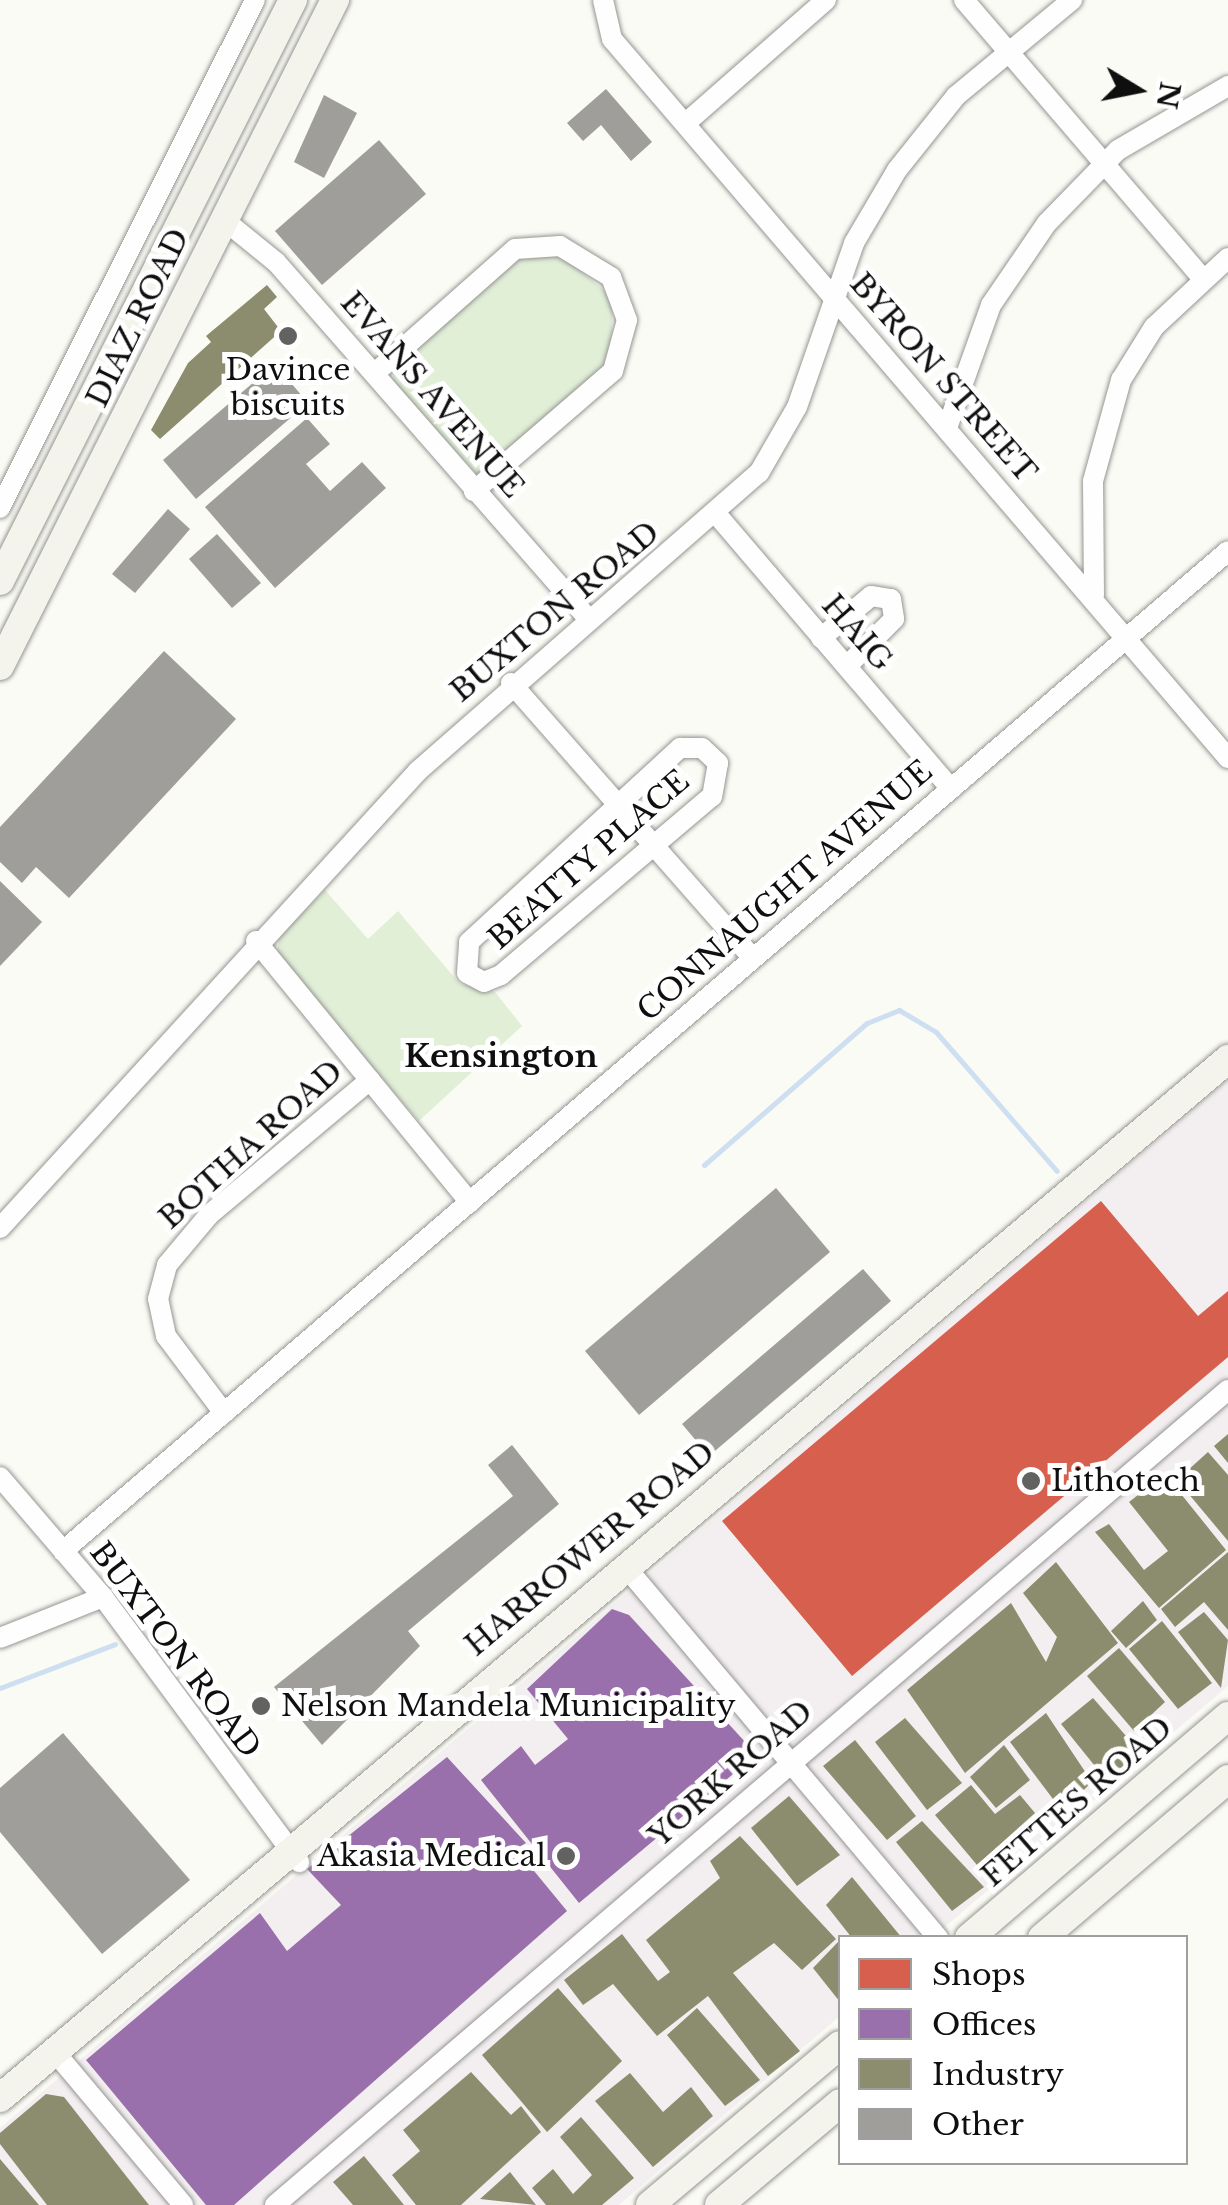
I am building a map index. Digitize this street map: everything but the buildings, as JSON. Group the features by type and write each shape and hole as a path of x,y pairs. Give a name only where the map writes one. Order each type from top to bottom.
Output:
{"main road":[{"name":"DIAZ ROAD","path":"0,581 294,0"},
{"name":"DIAZ ROAD","path":"0,666 9,629 335,0"},
{"name":"HARROWER ROAD","path":"0,2098 59,2056 1228,1059"},
{"name":"HARROWER ROAD","path":"629,1571 1228,1078"},
{"name":"FETTES ROAD","path":"972,1935 1228,1716"},
{"path":"1046,1935 1228,1779"},
{"path":"650,2205 838,2046"},
{"name":"HARROWER ROAD","path":"0,2116 59,2056"},
{"path":"719,2205 838,2105"}],"street":[{"name":"DIAZ ROAD","path":"0,508 255,0"},
{"name":"BYRON STREET","path":"603,0 612,38 687,122 831,298 1094,595 1228,758"},
{"path":"687,122 826,0"},
{"path":"964,0 1200,277"},
{"name":"BUXTON ROAD","path":"0,1228 256,941 511,683 718,516 789,422 831,298 897,170 1006,48 1072,0"},
{"path":"946,428 991,306 1047,224 1104,164 1151,126 1228,86"},
{"name":"EVANS AVENUE","path":"223,219 250,236 588,618"},
{"path":"375,373 515,250 560,246 611,277 628,320 614,371 474,491"},
{"path":"1094,595 1093,482 1110,408 1154,327 1200,277 1228,258"},
{"name":"HAIG","path":"718,516 951,789"},
{"name":"CONNAUGHT AVENUE","path":"63,1550 1228,551"},
{"path":"822,638 871,596 891,598 894,619 846,666"},
{"path":"511,683 753,958"},
{"name":"BEATTY PLACE","path":"680,748 711,754 716,790 656,844 501,975 484,982 466,973 469,942 614,799 680,748"},
{"path":"256,941 470,1202"},
{"name":"BOTHA ROAD","path":"224,1412 166,1336 158,1299 166,1265 209,1215 370,1080"},
{"name":"YORK ROAD","path":"274,2205 1228,1390"},
{"name":"BUXTON ROAD","path":"0,1477 103,1596 294,1856"},
{"path":"629,1571 935,1935"},
{"path":"0,1638 103,1596"},
{"path":"59,2056 183,2205"}],"shaded area":[{"path":"1228,1080 1228,1686 935,1935 838,1935 838,2018 619,2205 0,2205 0,2128"}],"green space":[{"path":"561,255 613,298 610,364 477,474 392,384 394,369 513,258"},
{"path":"325,890 368,939 398,911 460,984 495,992 522,1026 419,1121 277,957 279,937"}],"waterway":[{"path":"704,1165 867,1023 899,1010 936,1032 1057,1171"},
{"path":"0,1688 115,1644"}],"place":[{"name":"Davince biscuits","path":"288,336"},
{"name":"Lithotech","path":"1031,1481"},
{"name":"Nelson Mandela Municipality","path":"261,1706"},
{"name":"Akasia Medical","path":"566,1856"}],"district":[{"name":"Kensington","path":"501,1056"}]}
